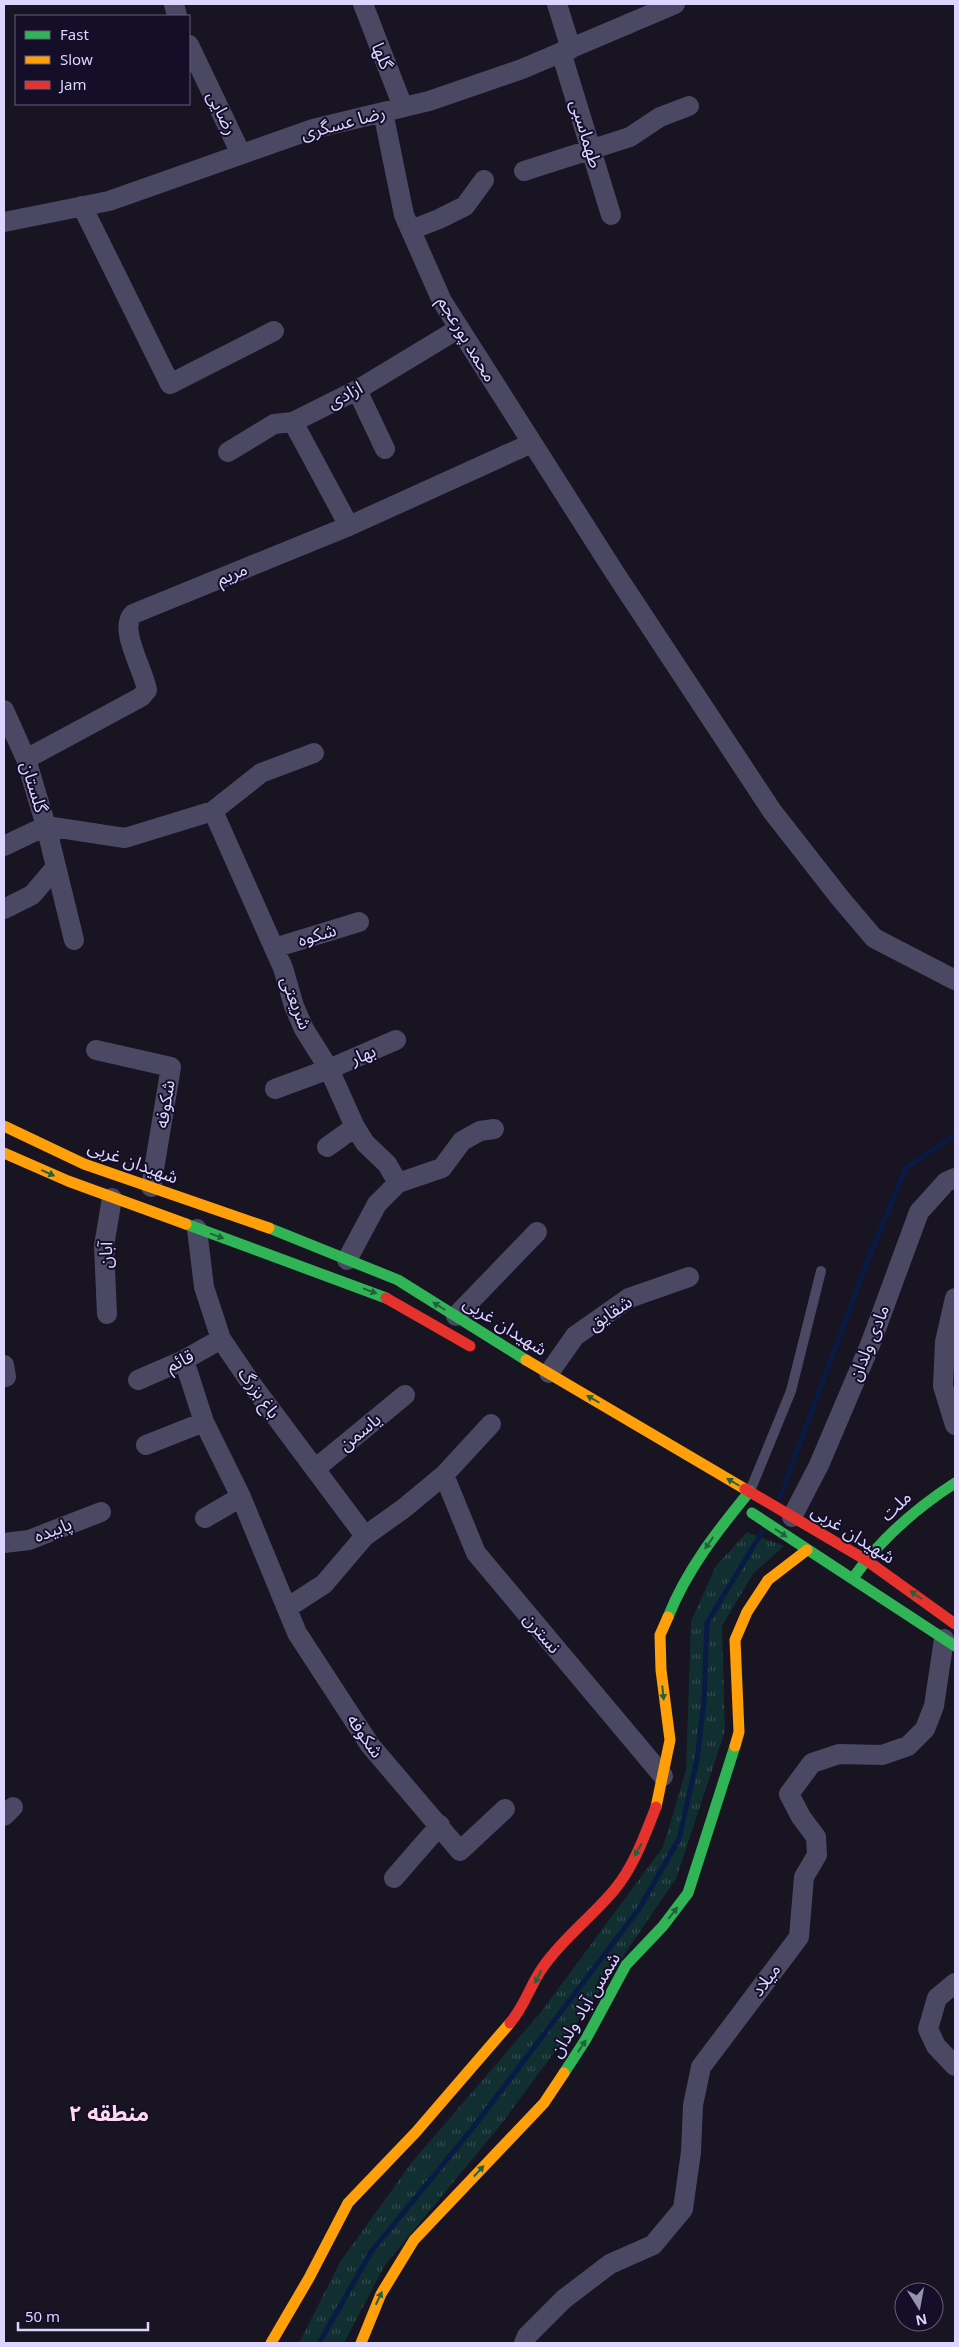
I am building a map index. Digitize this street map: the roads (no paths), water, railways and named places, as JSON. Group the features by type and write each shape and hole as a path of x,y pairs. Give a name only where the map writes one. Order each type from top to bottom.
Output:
{"main road":[{"name":"شهیدان غربی","path":"4,1126 84,1164 264,1226 398,1280 549,1373 866,1560 952,1636"},
{"name":"شهیدان غربی","path":"4,1153 112,1198 382,1296 479,1351"},
{"name":"ملت","path":"852,1579 866,1560 924,1502 955,1483"},
{"path":"271,2343 309,2278 348,2202 478,2064 523,2007 542,1968 564,1941 616,1888 643,1841 658,1801 670,1740 661,1670 660,1634 676,1596 709,1541 736,1503 750,1492"},
{"path":"736,1503 852,1579 952,1636"},
{"name":"شمس آباد ولدان","path":"361,2343 381,2294 414,2240 544,2103 586,2039 626,1965 663,1926 688,1893 739,1732 735,1640 747,1612 768,1580 807,1550"}],"street":[{"name":"گلها","path":"363,4 403,107"},
{"path":"557,4 566,51"},
{"name":"رضا عسگری","path":"4,222 109,200 313,129 403,107 522,69 566,51 630,13 675,4"},
{"name":"رضایی","path":"190,47 242,154"},
{"name":"طهماسبی","path":"566,51 591,150 611,215"},
{"path":"524,171 630,137 660,117 689,106"},
{"name":"محمد پورعجم","path":"383,112 404,215 442,301 458,330 532,442 612,570 772,811 840,898 874,938 955,980"},
{"path":"411,230 465,206 484,180"},
{"path":"82,206 170,384 274,331"},
{"name":"ازادی","path":"228,452 274,424 293,422 357,390 458,330"},
{"path":"357,390 385,449"},
{"path":"293,422 350,526"},
{"name":"مریم","path":"26,759 141,698 147,690 128,632 127,622 133,614 350,526 532,442"},
{"name":"گلستان","path":"6,721 26,759 46,826 74,940"},
{"path":"4,846 46,826 125,838 213,812 262,773 314,752"},
{"name":"شریعتی","path":"213,812 283,968 297,1014 329,1069 355,1126 365,1143 387,1164 398,1183"},
{"path":"4,909 32,895 56,867"},
{"name":"شکوه","path":"274,948 359,922"},
{"name":"بهار","path":"275,1088 329,1069 396,1040"},
{"name":"شکوفه","path":"96,1050 171,1067 151,1187"},
{"path":"327,1146 355,1126"},
{"path":"347,1260 376,1204 398,1183 442,1168 462,1142 480,1131 494,1128"},
{"name":"مادی ولدان","path":"792,1517 818,1465 870,1345 919,1212 946,1182 955,1178"},
{"name":"آبان","path":"106,1314 104,1246 112,1198"},
{"name":"باغ بزرگ","path":"197,1229 204,1287 222,1339 253,1386 365,1536"},
{"path":"456,1316 537,1232"},
{"name":"شقایق","path":"549,1373 575,1336 629,1298 690,1277"},
{"path":"955,1298 945,1342 943,1386 955,1425"},
{"name":"قائم","path":"138,1380 184,1360 222,1339"},
{"name":"شکوفه","path":"184,1360 204,1422 241,1497 297,1633 370,1745 407,1790 440,1825 460,1852 505,1809"},
{"name":"یاسمن","path":"315,1469 405,1395"},
{"path":"146,1445 204,1422"},
{"path":"287,1608 324,1584 365,1536 403,1509 444,1475 491,1424"},
{"name":"نسترن","path":"444,1475 476,1553 663,1776"},
{"path":"205,1518 241,1497"},
{"name":"پابیده","path":"4,1543 30,1540 101,1512"},
{"name":"میلاد","path":"524,2343 527,2336 564,2299 610,2264 653,2245 683,2209 691,2152 693,2105 701,2067 799,1937 804,1877 817,1855 816,1837 801,1817 789,1794 812,1762 839,1754 882,1755 908,1746 925,1728 934,1706 952,1636"},
{"path":"394,1878 440,1825"},
{"path":"955,1983 937,1998 928,2029 936,2046 955,2066"}],"lane":[{"path":"750,1492 791,1391 821,1272"}],"waterway":[{"path":"780,1497 867,1262 906,1168 955,1135"},
{"path":"319,2343 371,2252 472,2129 639,1909 679,1839 697,1760 704,1701 707,1623 762,1532"}],"district":[{"name":"منطقه ۲","path":"109,2113"}]}
